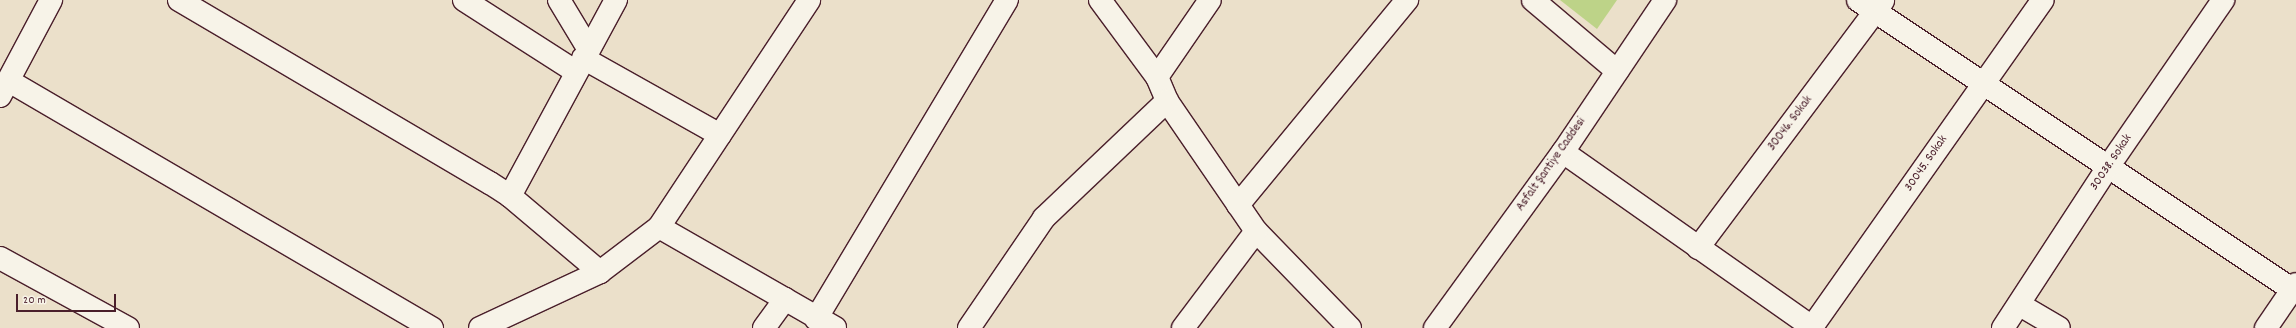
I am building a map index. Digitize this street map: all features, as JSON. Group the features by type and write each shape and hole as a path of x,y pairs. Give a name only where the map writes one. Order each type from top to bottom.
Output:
{"street":[{"path":"51,0 4,88 432,328"},
{"path":"179,0 510,196 600,272"},
{"path":"464,0 582,59 720,135"},
{"path":"559,0 582,59"},
{"path":"510,196 582,59 616,0"},
{"path":"480,328 600,272 659,227 809,0"},
{"path":"659,227 825,323 1007,0"},
{"path":"1100,0 1157,77 1167,101 1256,231 1350,328"},
{"path":"1157,77 1210,0"},
{"path":"1238,205 1407,0"},
{"path":"1532,0 1617,72"},
{"name":"Asfalt Şantiye Caddesi","path":"1435,328 1563,152 1665,0"},
{"name":"30045. Sokak","path":"1812,328 2043,0"},
{"name":"30038. Sokak","path":"2004,328 2108,167 2223,0"},
{"path":"1872,4 1984,84 2295,289 2266,328"},
{"name":"30046. Sokak","path":"1698,248 1872,4"},
{"path":"969,328 1044,218 1167,101"},
{"path":"1563,152 1812,328"},
{"path":"1183,328 1256,231"},
{"path":"0,258 128,328"},
{"path":"764,328 785,299"},
{"path":"2020,305 2059,328"}],"green space":[{"path":"1560,0 1617,0 1597,29"}]}
